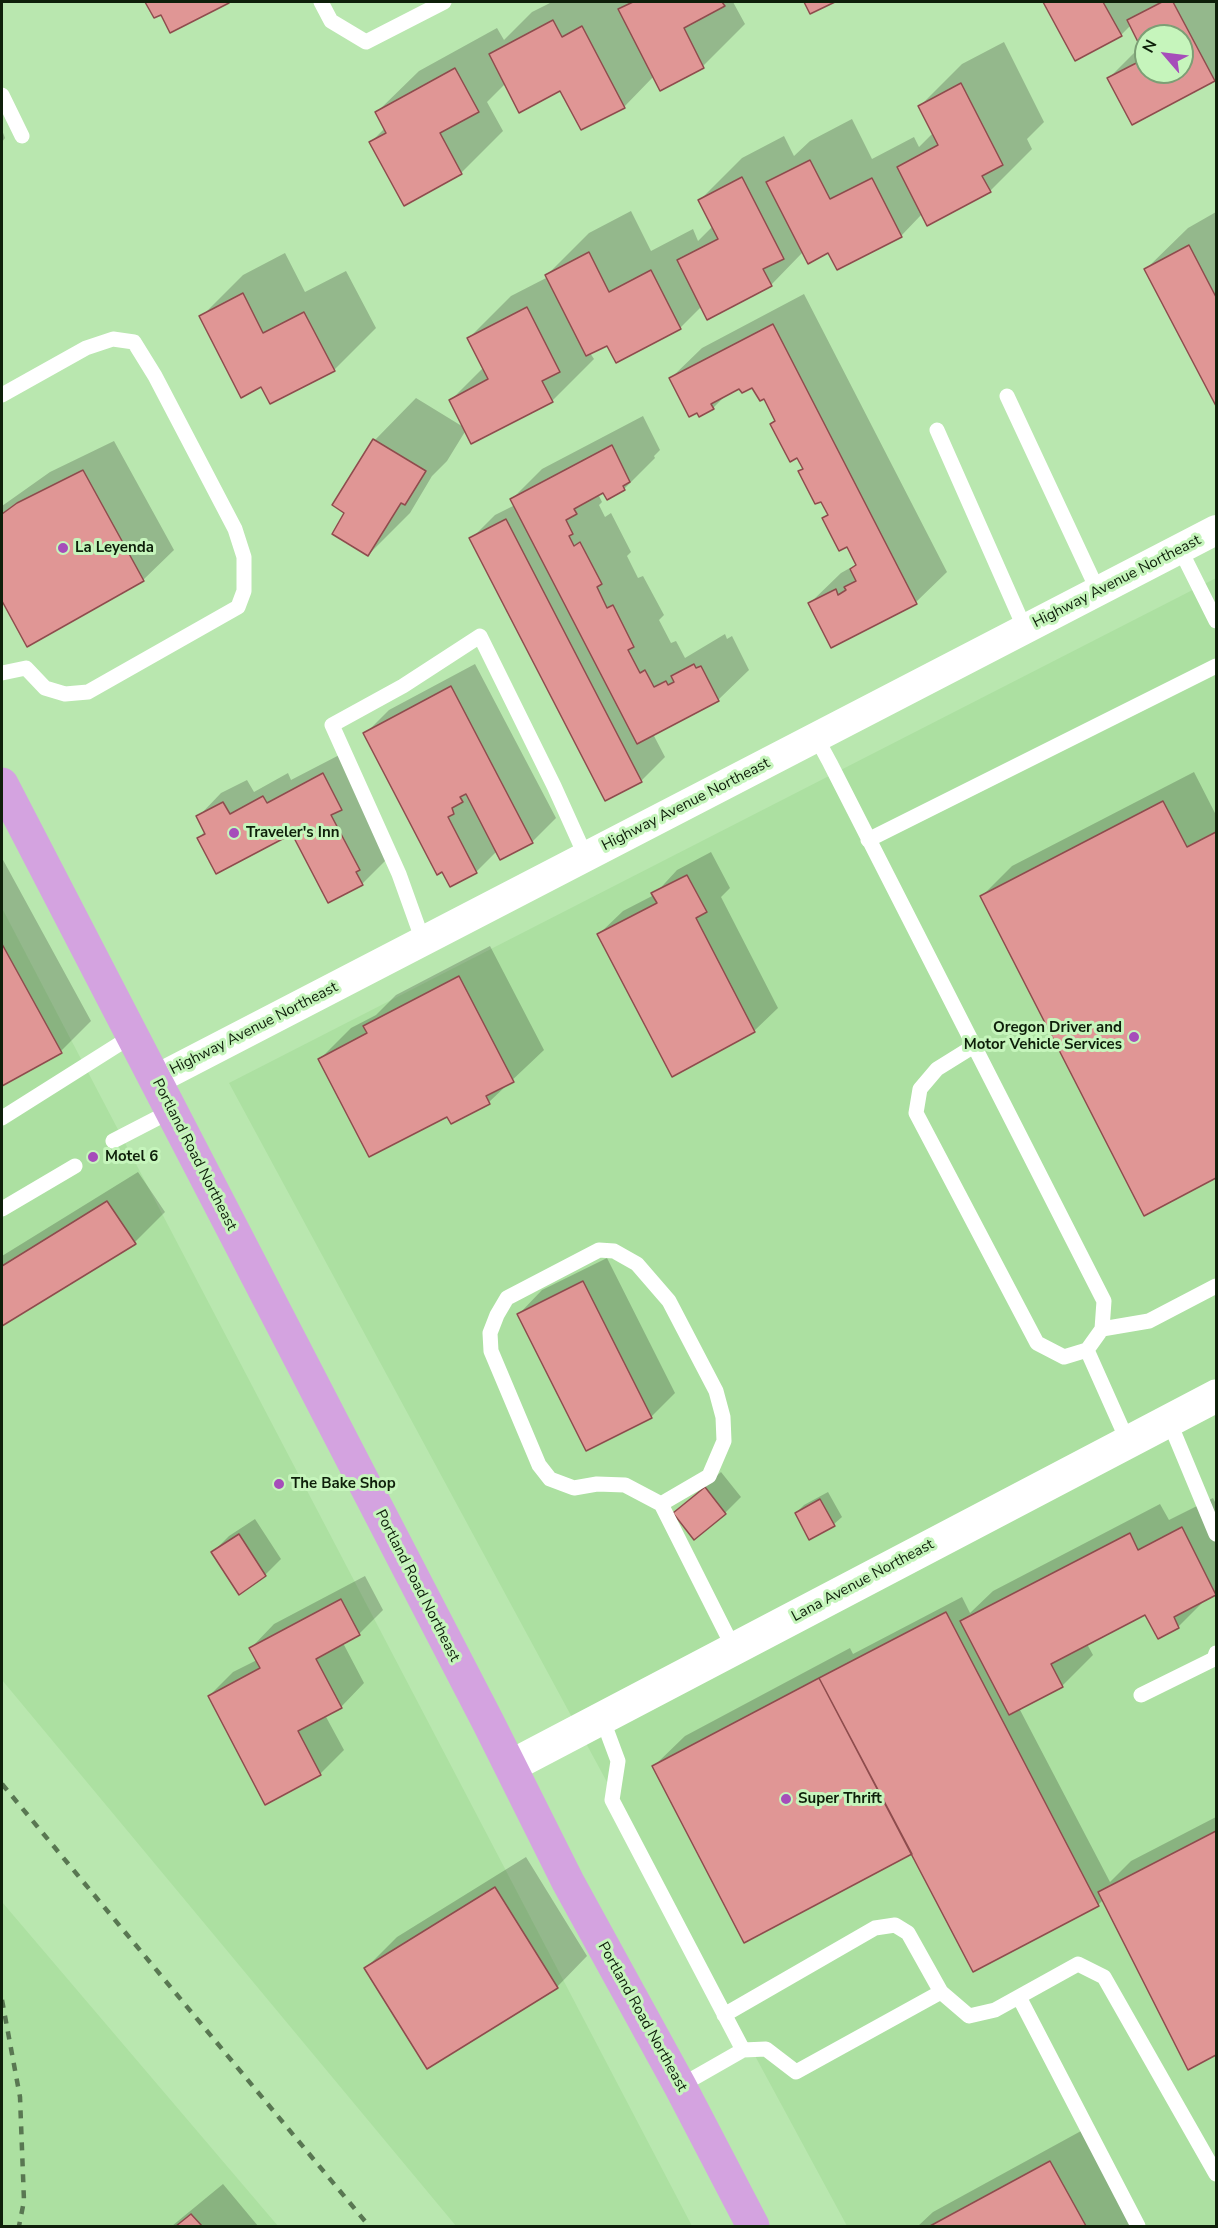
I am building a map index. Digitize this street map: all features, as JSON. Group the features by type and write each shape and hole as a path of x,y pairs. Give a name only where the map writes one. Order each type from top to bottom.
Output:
{"main road":[{"name":"Portland Road Northeast","path":"2,784 511,1766 568,1882 680,2086 753,2226"}],"street":[{"name":"Highway Avenue Northeast","path":"155,1080 1216,530"},
{"name":"Lana Avenue Northeast","path":"511,1766 1216,1396"}],"lane":[{"path":"321,2 330,21 366,42 444,2"},
{"path":"2,96 22,136"},
{"path":"2,395 86,348 113,339 135,342 156,376 235,529 244,557 244,591 238,607 88,692 65,694 45,688 26,668 2,674"},
{"path":"1007,396 1098,591"},
{"path":"937,429 1025,629"},
{"path":"1180,549 1216,621"},
{"path":"423,941 399,874 332,725 403,686 480,636 554,786 586,857"},
{"path":"868,840 1216,666"},
{"path":"816,737 868,840 974,1046 1104,1301 1102,1329 1087,1350 1064,1357 1037,1343 916,1113 920,1089 937,1069 974,1046"},
{"path":"2,1118 132,1036"},
{"path":"113,1141 171,1111"},
{"path":"2,1209 75,1166"},
{"path":"661,1504 709,1476 724,1441 723,1417 716,1390 669,1301 637,1264 614,1251 600,1250 507,1298 490,1333 491,1352 539,1466 550,1479 574,1488 597,1484 625,1485 661,1504 734,1649"},
{"path":"1102,1329 1149,1321 1216,1286"},
{"path":"1087,1350 1128,1442"},
{"path":"1169,1421 1216,1534"},
{"path":"1141,1695 1214,1659 1216,1653"},
{"path":"602,1718 618,1761 612,1800 743,2050"},
{"path":"724,2014 875,1928 895,1925 908,1933 941,1992 969,2016 994,2010 1078,1964 1104,1977 1216,2174"},
{"path":"680,2086 743,2050 766,2049 796,2072 941,1992"},
{"path":"1019,1997 1138,2226"}],"shaded area":[{"path":"1216,578 1216,2226 847,2226 229,1083"},
{"path":"2,908 692,2226 456,2226 2,1680"},
{"path":"2,1902 278,2226 2,2226"}],"building":[{"path":"145,2 229,3 170,33 161,15 154,18"},
{"path":"633,2 722,2 725,6 684,28 704,68 660,91 618,9"},
{"path":"804,2 835,2 810,14"},
{"path":"1043,2 1103,2 1122,36 1075,61"},
{"path":"1162,2 1173,2 1185,24 1134,24 1134,34 1127,20"},
{"path":"553,20 562,37 582,26 625,108 581,130 560,91 519,113 489,54"},
{"path":"1194,42 1215,81 1132,125 1107,78 1134,64 1134,84 1194,84"},
{"path":"455,68 479,112 440,133 462,174 404,206 369,142 386,133 375,112"},
{"path":"961,83 1003,165 982,176 991,192 927,226 897,167 938,145 918,106"},
{"path":"810,160 830,199 872,178 902,237 837,270 828,253 808,264 766,182"},
{"path":"742,177 784,259 763,269 772,286 707,320 677,260 718,239 698,200"},
{"path":"1189,245 1216,297 1216,406 1144,269"},
{"path":"589,252 609,292 651,270 681,329 616,363 607,346 586,356 545,275"},
{"path":"243,293 263,333 304,312 335,371 270,404 261,387 241,398 199,316"},
{"path":"527,307 560,372 542,381 553,402 471,444 449,400 488,379 467,338"},
{"path":"773,324 917,604 831,648 808,603 836,589 838,595 846,590 844,587 856,581 850,569 856,565 847,547 839,551 822,518 828,515 821,502 815,504 798,471 803,469 797,458 790,462 770,424 775,421 764,399 760,401 752,388 742,393 739,389 711,404 714,409 699,417 697,413 689,417 669,378"},
{"path":"373,439 426,471 405,505 401,503 368,556 332,534 344,513 332,505"},
{"path":"612,445 630,482 623,486 625,490 607,500 603,493 574,509 577,514 566,520 573,534 569,536 574,546 580,542 602,584 597,587 607,608 613,605 634,647 628,650 640,673 645,670 654,687 666,681 668,685 674,682 671,676 694,664 696,668 701,666 719,701 637,744 510,499"},
{"name":"La Leyenda","path":"83,470 144,581 27,647 2,601 2,514 17,503"},
{"path":"506,519 642,782 605,801 469,538"},
{"path":"451,686 533,843 500,860 466,794 460,797 463,802 452,808 454,814 448,817 477,873 450,887 442,872 437,875 363,733"},
{"path":"323,773 342,810 331,815 360,870 356,872 363,885 328,903 292,834 216,874 197,838 205,834 196,816 223,802 230,814 263,796 267,803"},
{"name":"Oregon Driver and Motor Vehicle Services","path":"1163,801 1187,847 1216,832 1216,1178 1144,1216 980,896"},
{"path":"687,875 707,912 696,918 755,1032 672,1077 597,934 657,903 651,893"},
{"path":"2,944 62,1053 2,1086"},
{"path":"459,976 514,1082 486,1096 490,1104 451,1124 447,1117 369,1157 318,1059 367,1033 363,1026"},
{"path":"107,1201 136,1244 2,1326 2,1266"},
{"path":"583,1281 652,1418 586,1451 517,1314"},
{"path":"705,1487 726,1514 694,1540 673,1513"},
{"path":"820,1499 835,1526 809,1540 795,1513"},
{"path":"1182,1527 1216,1595 1174,1617 1179,1628 1158,1639 1145,1615 1051,1664 1063,1687 1009,1715 960,1621 1130,1533 1138,1550"},
{"path":"239,1534 266,1576 239,1595 211,1552"},
{"path":"341,1599 360,1635 316,1659 342,1708 298,1731 321,1775 265,1805 208,1696 260,1668 249,1648"},
{"path":"946,1612 1099,1906 973,1972 819,1678"},
{"path":"819,1678 912,1854 744,1943 652,1766"},
{"path":"1216,1831 1216,2055 1188,2070 1098,1892"},
{"path":"495,1887 558,1988 427,2069 364,1968"},
{"path":"1050,2161 1086,2226 930,2226"},
{"path":"191,2214 202,2226 176,2226"}],"railway":[{"path":"2,1784 369,2226"},
{"path":"2,2000 20,2097 24,2201 19,2226"}],"place":[{"name":"La Leyenda","path":"63,548"},
{"name":"Traveler's Inn","path":"234,833"},
{"name":"Oregon Driver and Motor Vehicle Services","path":"1134,1037"},
{"name":"Motel 6","path":"93,1157"},
{"name":"The Bake Shop","path":"279,1484"},
{"name":"Super Thrift","path":"786,1799"}]}
